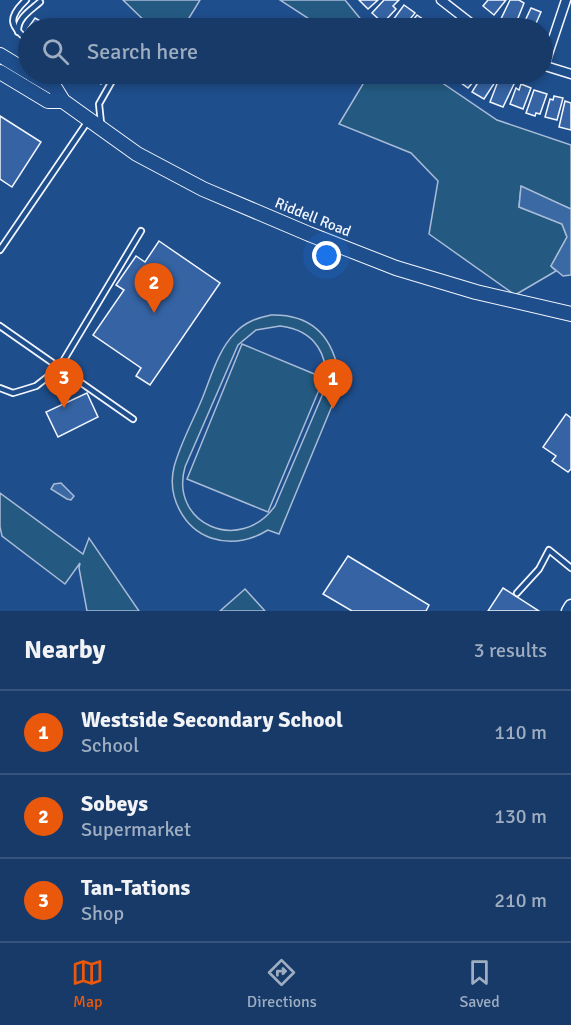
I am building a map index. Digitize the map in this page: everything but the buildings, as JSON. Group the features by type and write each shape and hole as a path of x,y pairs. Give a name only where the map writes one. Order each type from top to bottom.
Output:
{"main road":[{"name":"Riddell Road","path":"0,55 18,66"},
{"name":"Riddell Road","path":"0,72 18,83"},
{"name":"Riddell Road","path":"20,84 48,101 63,101"},
{"name":"Riddell Road","path":"48,84 55,88 63,101 137,154 203,189 396,268 518,303 571,314"}],"street":[{"path":"441,0 464,18"},
{"path":"553,37 566,0"},
{"path":"553,68 571,74"},
{"path":"568,611 571,606"}],"lane":[{"path":"18,32 13,26 13,18 16,9 26,0"},
{"path":"22,18 40,2"},
{"path":"18,24 18,32"},
{"path":"104,131 99,117 99,104 110,84"},
{"path":"0,250 2,242 88,120"},
{"path":"0,388 13,393 36,386 59,368 141,231"},
{"path":"0,326 133,419"},
{"path":"517,593 538,569 549,550 571,568"}],"shaded area":[{"path":"123,0 200,0 189,18 142,18"},
{"path":"280,0 345,0 360,18 308,18"},
{"path":"363,84 444,84 497,120 571,145 571,209 521,187 519,207 562,224 567,237 551,266 556,271 515,295 429,234 438,181 411,153 339,124"},
{"path":"521,186 571,209 571,275 563,276 551,266 567,237 562,224 519,207"},
{"path":"271,315 296,318 315,328 329,345 338,369 346,372 279,534 268,530 241,541 211,538 192,527 179,510 173,489 174,467 224,347 243,326","holes":["280,326 293,329 312,339 318,347 325,367 324,391 275,506 260,521 244,529 227,530 211,526 197,517 187,504 183,487 185,467 238,345 256,330"]},
{"path":"242,344 324,378 268,512 187,479"},
{"path":"61,483 74,496 71,500 51,489 54,484"},
{"path":"0,493 83,554 89,538 139,611 87,611 80,563 65,584 2,536"},
{"path":"245,589 265,611 220,611"}],"place":[{"name":"Sobeys","path":"154,313"},
{"name":"Tan-Tations","path":"64,408"},
{"name":"Westside Secondary School","path":"333,409"}]}
